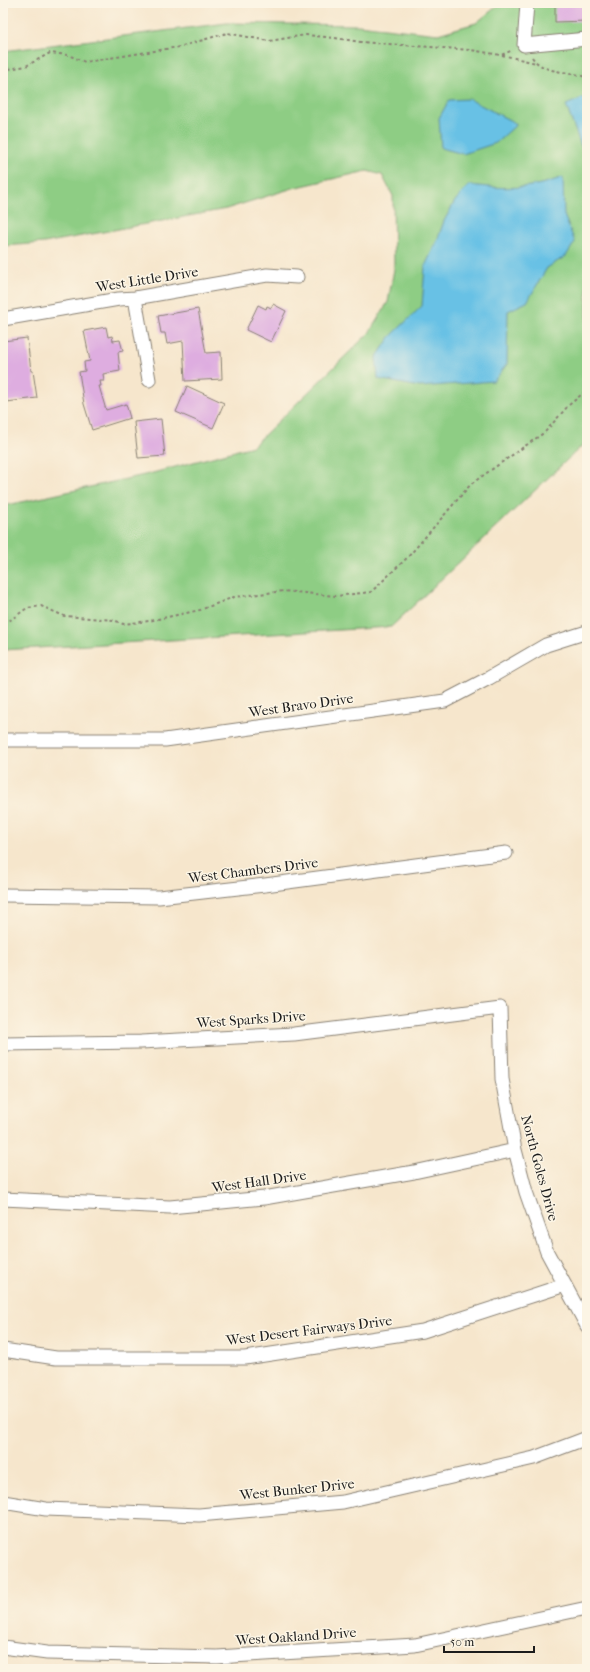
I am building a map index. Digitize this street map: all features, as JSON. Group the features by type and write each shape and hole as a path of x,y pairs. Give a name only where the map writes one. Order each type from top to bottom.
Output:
{"street":[{"path":"527,3 524,45 587,39"},
{"name":"West Little Drive","path":"3,319 267,275 297,277"},
{"path":"135,298 149,380"},
{"name":"West Bravo Drive","path":"3,740 165,740 445,701 546,645 587,632"},
{"name":"West Chambers Drive","path":"3,895 159,897 265,885 506,853"},
{"name":"West Sparks Drive","path":"3,1044 141,1042 294,1034 500,1008"},
{"name":"North Goles Drive","path":"500,1008 502,1079 515,1150 526,1192 547,1252 587,1326"},
{"name":"West Hall Drive","path":"3,1199 170,1207 248,1200 414,1172 515,1150"},
{"name":"West Desert Fairways Drive","path":"3,1350 56,1358 245,1358 423,1332 565,1285"},
{"name":"West Bunker Drive","path":"3,1502 46,1509 198,1515 343,1502 534,1458 587,1438"},
{"name":"West Oakland Drive","path":"3,1647 47,1653 217,1657 415,1645 587,1608"}],"path":[{"path":"3,67 8,69 26,66 50,53 68,56 85,62 179,47 227,33 269,41 306,35 375,44 471,50 536,63 550,70 582,75 587,78"},
{"path":"501,55 524,45 536,63"},
{"path":"3,621 9,621 27,608 41,606 64,616 114,620 123,624 149,621 200,610 234,597 284,591 336,596 372,592 408,557 471,484 545,432 569,405 587,390"}],"green space":[{"path":"501,3 587,3 587,441 391,627 3,650 3,506 149,474 253,446 369,333 388,302 394,269 393,196 382,175 367,171 293,188 226,209 44,243 3,246 3,51 227,23 358,25 438,34 476,23"}],"water":[{"path":"587,96 587,148 581,146 566,105"},
{"path":"469,99 517,124 496,143 463,154 441,148 439,118 449,100"},
{"path":"563,177 564,215 575,242 566,256 547,268 527,302 508,311 507,364 494,381 420,387 378,379 376,358 390,337 422,306 425,266 437,241 444,221 455,201 469,185 505,188 517,187 539,184"}],"building":[{"path":"555,3 587,3 587,21 555,22"},
{"path":"273,304 286,311 271,342 246,330 258,305 266,309 267,306 271,308"},
{"path":"198,309 206,353 221,352 222,379 185,381 183,341 167,344 165,333 161,333 158,316"},
{"path":"106,327 108,337 112,336 113,341 120,340 123,351 118,352 120,371 103,374 104,381 100,381 101,386 99,386 106,410 126,404 130,418 92,430 84,404 79,372 85,371 84,362 90,361 84,331"},
{"path":"27,338 31,371 33,371 37,398 7,402 6,396 4,396 3,386 3,341"},
{"path":"187,386 224,403 213,428 176,412"},
{"path":"161,419 165,456 138,458 134,422"}]}
